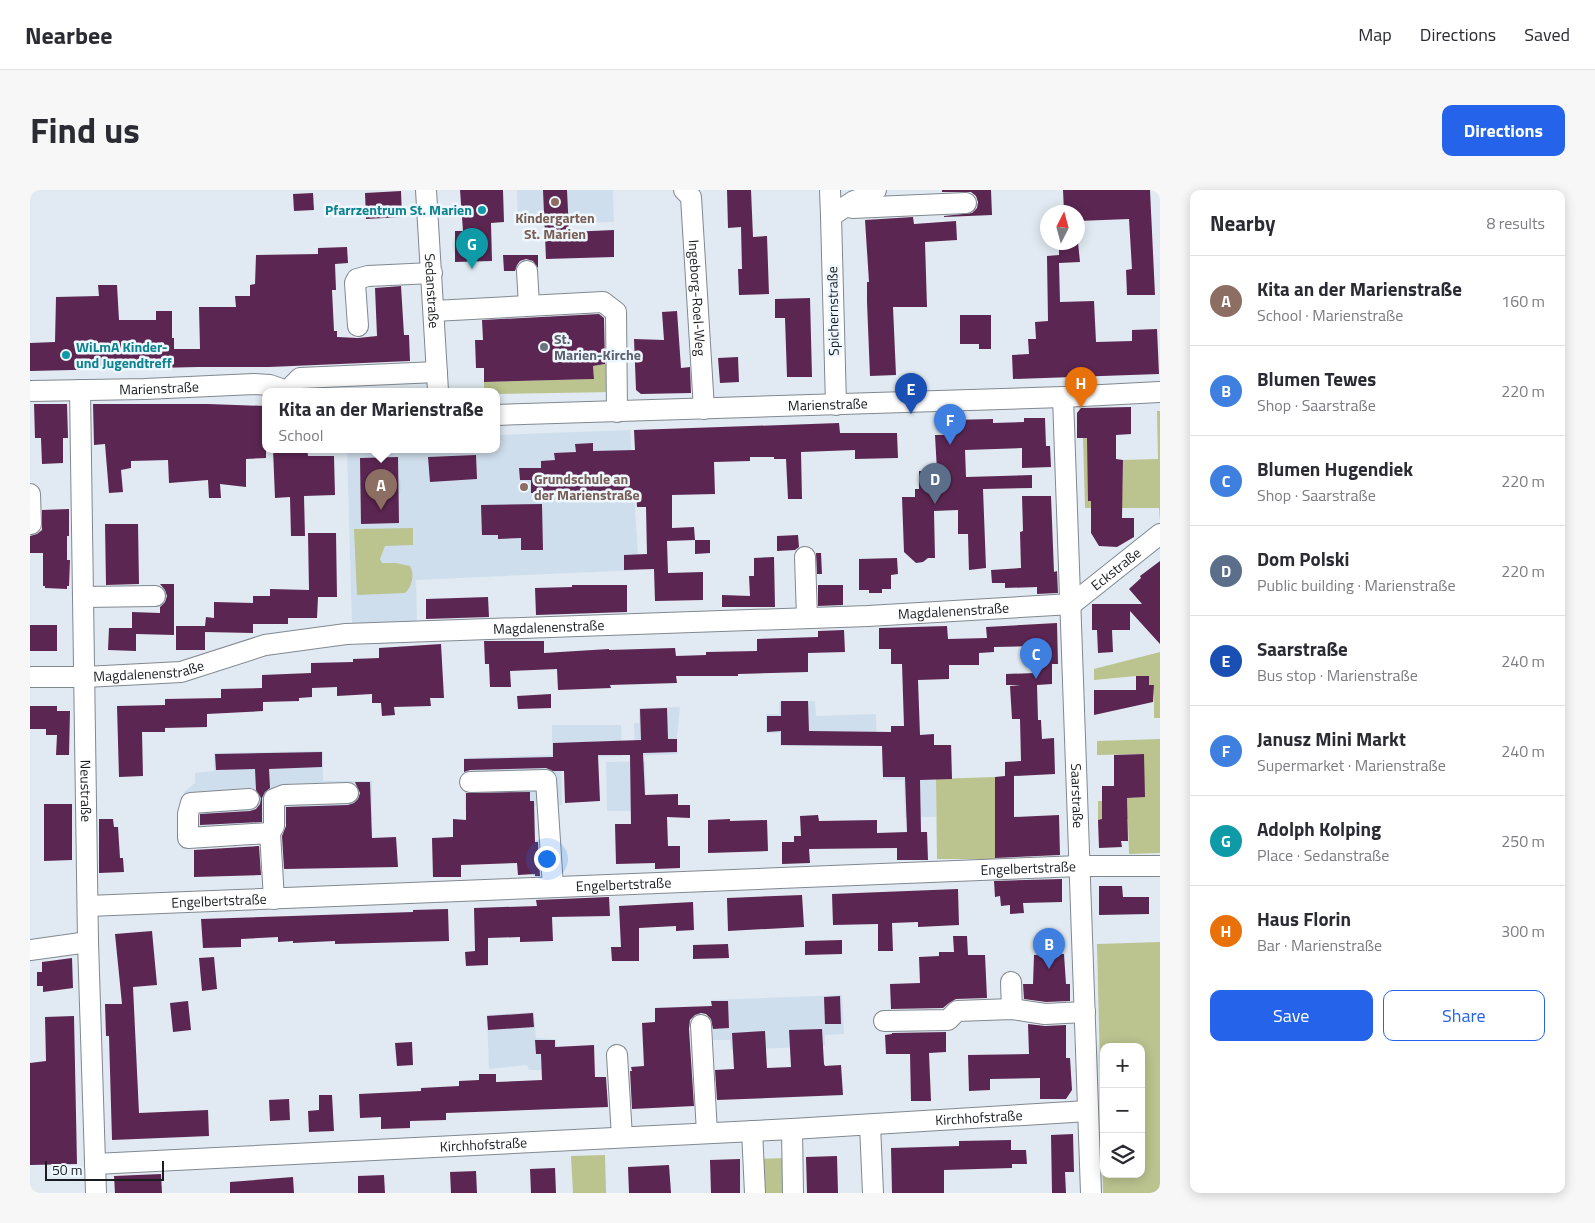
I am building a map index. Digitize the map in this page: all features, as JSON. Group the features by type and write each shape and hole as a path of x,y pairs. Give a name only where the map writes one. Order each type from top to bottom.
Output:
{"street":[{"name":"Sedanstraße","path":"426,190 438,381"},
{"name":"Ingeborg-Roel-Weg","path":"684,190 691,197 704,409"},
{"name":"Spichernstraße","path":"830,190 836,213 836,405"},
{"path":"836,213 854,201 869,196 876,190"},
{"path":"836,213 966,203"},
{"path":"527,271 529,306"},
{"path":"358,326 355,283 357,279 368,276 432,273"},
{"path":"434,311 603,302 616,312 618,412"},
{"name":"Marienstraße","path":"290,388 300,378 438,381"},
{"name":"Marienstraße","path":"30,391 145,389 254,384 270,385 278,388"},
{"name":"Neustraße","path":"80,390 88,942 96,1193"},
{"name":"Marienstraße","path":"500,415 836,405 1160,392"},
{"name":"Saarstraße","path":"1063,397 1072,604 1091,1193"},
{"path":"30,494 31,524"},
{"name":"Eckstraße","path":"1072,604 1160,534"},
{"path":"805,557 807,618"},
{"path":"83,597 155,596"},
{"name":"Magdalenenstraße","path":"30,677 85,677 181,672 265,645 346,634 878,616 1072,604"},
{"path":"470,782 546,780 553,887"},
{"path":"274,899 270,834 274,826 274,800 284,796 348,793"},
{"path":"249,799 191,804 188,814 188,838 270,834"},
{"name":"Engelbertstraße","path":"88,906 1080,866 1160,866"},
{"path":"30,950 88,942"},
{"path":"1011,982 1012,1009"},
{"path":"884,1021 948,1020 957,1011 1012,1009 1045,1014 1085,1012"},
{"path":"701,1025 707,1133"},
{"path":"616,1055 622,1137"},
{"name":"Kirchhofstraße","path":"95,1164 870,1125 1088,1111"},
{"path":"870,1125 873,1193"},
{"path":"792,1129 793,1193"},
{"path":"752,1131 755,1193"}],"shaded area":[{"path":"517,190 613,190 614,222 518,224"},
{"name":"Grundschule an der Marienstraße","path":"630,430 639,570 416,580 417,621 352,624 347,453 500,453 500,435"},
{"path":"815,701 816,716 876,714 877,746 780,746 780,733 766,733 766,714 779,714 779,702"},
{"path":"680,707 677,737 678,754 635,756 634,723 639,723 639,708"},
{"path":"552,725 621,725 622,756 561,758 562,805 465,810 464,758 552,755"},
{"path":"882,745 952,745 952,779 936,780 936,817 905,817 904,780 883,780"},
{"path":"323,751 323,781 372,781 372,820 186,828 184,792 195,783 195,773 214,771 214,753"},
{"path":"645,761 646,811 607,811 606,762"},
{"path":"842,995 844,1034 825,1035 825,1046 731,1050 730,1040 713,1040 711,1000"},
{"path":"534,1012 536,1038 556,1039 559,1070 529,1070 527,1065 489,1069 487,1015"}],"green space":[{"path":"613,354 613,392 500,394 500,388 484,388 484,382 594,379 593,366 606,364"},
{"path":"1157,411 1160,411 1160,521 1159,508 1085,508 1083,438 1087,438 1122,495 1123,460 1158,459"},
{"path":"413,528 413,545 385,546 380,559 382,563 410,566 412,569 411,584 405,593 357,595 354,529"},
{"path":"1160,652 1160,718 1154,718 1154,685 1149,685 1149,676 1094,680 1094,669"},
{"path":"1160,739 1160,853 1129,854 1128,819 1098,820 1098,801 1120,801 1121,798 1144,797 1144,754 1097,755 1097,741"},
{"path":"995,777 995,859 937,859 936,779"},
{"path":"1160,942 1160,1193 1103,1193 1103,1178 1145,1178 1145,1043 1100,1043 1100,1068 1097,944"},
{"path":"605,1155 606,1193 573,1193 571,1156"},
{"path":"787,1158 788,1193 759,1193 758,1159"}],"building":[{"path":"460,190 503,190 504,222 491,223 492,261 455,262 455,231 463,231"},
{"path":"543,190 567,190 569,232 614,230 614,257 546,259"},
{"path":"727,190 751,190 753,237 767,236 769,294 739,295 738,269 742,269 741,227 728,228"},
{"path":"942,190 991,190 992,215 944,217 972,213 977,208 978,202 976,196 971,192 942,192"},
{"path":"1063,190 1150,190 1155,295 1127,295 1126,270 1132,269 1129,219 1085,221 1085,205 1064,205"},
{"path":"401,191 402,217 366,219 365,193"},
{"path":"313,193 314,210 294,211 293,194"},
{"path":"913,217 914,224 956,221 957,240 925,242 927,307 893,307 896,375 870,376 867,302 867,282 869,282 865,220"},
{"path":"347,247 348,263 335,264 336,290 332,290 334,331 337,331 337,337 358,338 377,336 375,288 401,286 404,335 409,335 410,361 269,367 30,371 30,343 55,342 56,297 99,296 98,285 117,285 119,320 156,320 156,311 172,311 174,349 200,349 199,307 236,307 235,296 250,296 250,285 255,284 256,255 318,254 318,248"},
{"path":"1059,250 1079,250 1080,262 1059,263 1060,302 1094,301 1096,342 1132,341 1132,330 1157,329 1159,374 1013,379 1012,355 1029,354 1028,339 1036,339 1035,322 1048,321 1047,256 1059,255"},
{"path":"503,255 538,255 538,268 533,261 526,259 520,261 515,271 504,271"},
{"path":"810,298 812,377 787,377 785,318 775,318 775,299"},
{"path":"677,311 681,368 690,367 691,393 641,394 636,390 634,339 664,340 662,312"},
{"name":"St. Marien-Kirche","path":"599,314 604,318 605,364 593,366 594,379 484,382 484,368 476,368 475,340 483,340 482,320"},
{"path":"960,315 991,315 991,349 979,349 979,344 960,344"},
{"path":"738,357 739,382 720,383 718,358"},
{"path":"34,404 67,404 68,438 63,438 63,463 42,464 41,438 35,438"},
{"path":"93,404 262,406 262,453 266,453 266,458 246,459 246,487 220,484 221,498 209,498 208,480 169,483 168,460 131,461 131,468 121,470 123,492 109,493 105,444 94,445"},
{"path":"1131,407 1131,434 1116,435 1116,459 1123,460 1122,518 1134,518 1134,537 1117,547 1099,546 1091,533 1091,501 1088,501 1087,438 1077,438 1077,413 1081,408"},
{"path":"1024,418 1045,418 1046,446 1050,446 1051,467 1022,468 1022,448 965,450 966,477 1032,475 1032,488 983,489 986,568 969,570 968,534 958,534 958,510 934,511 935,558 928,558 923,562 916,563 904,552 902,497 915,497 915,489 919,489 919,471 937,471 935,435 952,435 952,420 993,419 993,423 1024,422"},
{"path":"839,423 840,433 897,433 898,458 855,459 855,450 801,452 802,499 788,499 786,459 750,457 750,461 714,462 715,494 672,495 672,528 694,527 695,540 667,541 668,573 703,572 703,600 655,601 654,569 624,570 624,555 647,554 646,507 637,507 636,490 531,493 531,480 520,480 519,468 541,468 541,461 555,460 554,453 576,452 575,444 593,443 593,451 635,450 634,430"},
{"path":"273,453 308,453 308,456 334,456 335,495 304,496 305,536 291,536 290,497 275,498"},
{"path":"476,455 477,479 430,482 428,457"},
{"path":"398,457 399,523 361,524 360,458"},
{"path":"1022,496 1051,496 1054,572 1057,571 1058,593 1037,594 1037,587 1005,588 1005,583 992,583 991,570 1021,568"},
{"path":"542,504 543,550 521,550 521,538 498,539 498,535 482,535 481,505"},
{"path":"69,509 67,560 70,560 69,586 67,586 67,589 45,588 43,586 43,553 30,553 30,536 42,530 42,510"},
{"path":"105,524 138,524 139,584 106,585"},
{"path":"308,533 336,533 337,597 318,597 317,618 288,618 288,624 253,624 253,633 205,632 205,650 176,650 176,626 205,626 206,617 214,618 214,602 253,603 253,596 270,596 270,589 309,590"},
{"path":"798,535 799,547 795,550 777,551 777,536"},
{"path":"695,540 710,540 710,553 695,554"},
{"path":"816,553 821,553 822,574 817,574"},
{"path":"774,557 775,607 722,607 722,595 750,596 749,576 754,576 754,558"},
{"path":"897,558 898,574 891,575 891,589 882,589 882,593 869,593 869,590 859,590 859,559"},
{"path":"1160,561 1160,644 1130,611 1130,630 1112,630 1113,652 1098,653 1097,630 1092,630 1092,604 1142,604 1129,589 1141,578 1140,576"},
{"path":"160,584 174,584 174,635 136,634 136,651 108,650 109,628 132,628 132,612 160,613 160,607 165,602 167,596"},
{"path":"572,585 627,585 627,612 536,615 535,588 572,587"},
{"path":"818,585 843,585 843,605 818,606"},
{"path":"488,597 489,617 426,619 426,599"},
{"path":"1057,623 1058,664 1052,664 1052,684 1037,685 1038,720 1041,720 1042,739 1054,738 1055,774 1014,776 1014,817 1059,815 1060,855 995,858 995,777 1005,776 1005,762 1021,761 1020,719 1012,719 1010,686 1020,685 1006,685 1006,674 1035,673 1034,646 994,647 994,652 979,653 979,665 949,665 949,679 918,680 920,735 934,734 934,745 951,745 952,779 920,780 921,832 927,832 928,860 897,860 897,848 809,849 810,863 782,864 782,842 794,842 794,836 801,836 800,816 818,815 819,821 877,820 877,833 907,832 905,777 883,777 882,746 781,745 781,731 767,732 767,716 781,716 781,701 808,701 809,731 891,732 891,726 904,726 902,664 891,664 891,649 879,649 879,628 947,626 948,639 987,638 986,627"},
{"path":"30,625 57,625 57,651 30,651"},
{"path":"844,630 845,652 808,653 808,672 738,674 738,676 676,676 677,683 610,685 611,688 558,690 557,669 510,671 511,687 490,687 489,664 485,664 484,641 544,641 544,653 609,649 675,648 676,656 706,655 706,652 757,651 757,639 818,637 818,631"},
{"path":"441,644 444,698 430,698 431,706 394,707 395,715 382,716 381,703 372,703 372,694 337,696 337,687 312,688 312,697 299,698 299,701 263,702 263,711 207,714 207,727 165,728 165,732 142,732 143,776 119,777 117,706 165,705 165,699 221,698 221,689 262,688 262,675 311,673 311,663 353,662 353,659 379,658 379,648"},
{"path":"1136,676 1149,676 1149,685 1154,685 1153,702 1094,715 1094,690 1136,690"},
{"path":"551,694 551,708 518,709 517,696"},
{"path":"30,706 57,706 57,711 70,711 69,755 56,755 57,735 46,735 46,729 30,729"},
{"path":"667,708 668,739 677,739 677,752 643,753 645,795 678,794 678,805 690,805 690,818 667,817 668,846 680,846 680,868 655,869 655,863 616,864 615,824 631,824 630,755 598,755 600,801 565,803 564,771 553,771 546,768 470,770 464,772 464,759 553,757 553,743 641,740 640,709"},
{"path":"322,752 322,767 269,769 270,788 262,798 262,822 200,825 200,814 250,811 256,809 260,804 261,798 256,790 255,769 216,770 215,754"},
{"path":"1144,754 1145,797 1127,798 1128,841 1121,841 1122,847 1099,848 1098,820 1102,819 1102,786 1114,786 1114,755"},
{"path":"355,782 370,782 372,838 396,837 398,867 284,869 282,836 286,826 286,807 348,805 354,803 360,793"},
{"path":"530,792 530,801 534,801 535,842 538,842 540,876 535,876 535,874 518,875 517,863 461,865 461,877 433,877 432,838 453,837 453,819 466,820 466,793"},
{"path":"44,804 72,804 72,860 44,861"},
{"path":"99,819 113,819 114,827 118,827 120,858 123,858 124,872 99,873"},
{"path":"730,819 730,821 767,820 768,851 708,853 708,820"},
{"path":"259,846 261,875 194,877 194,850"},
{"path":"1062,879 1062,902 1023,903 1024,913 1010,914 1010,905 1001,906 1000,896 995,897 994,881"},
{"path":"1099,886 1122,886 1123,897 1149,897 1149,914 1099,915"},
{"path":"958,889 959,925 918,927 918,922 892,923 893,951 878,951 878,924 833,925 832,894"},
{"path":"802,895 804,927 728,931 727,898"},
{"path":"609,897 610,916 552,917 553,941 520,942 520,937 488,938 488,965 466,966 465,952 475,951 474,908 537,906 536,900"},
{"path":"693,902 694,930 676,931 676,926 639,928 639,961 612,961 611,947 621,947 619,906"},
{"path":"448,909 449,941 335,944 335,941 278,942 278,937 241,939 241,947 203,948 201,919 413,912 413,910"},
{"path":"152,931 157,985 133,987 139,1113 208,1110 209,1136 112,1140 109,1036 106,1036 105,1004 122,1004 115,934"},
{"path":"953,936 967,936 968,955 985,955 987,998 956,999 943,1008 891,1009 890,984 920,983 919,957 939,956 939,952 954,952"},
{"path":"842,940 842,954 805,955 805,941"},
{"path":"728,944 729,958 693,959 693,945"},
{"path":"1064,954 1066,984 1070,984 1070,1001 1046,1002 1024,999 1023,984 1033,984 1034,955"},
{"path":"214,957 217,989 202,991 199,958"},
{"path":"72,958 73,988 43,992 43,986 37,986 37,972 42,972 42,962"},
{"path":"840,996 841,1024 825,1024 824,997"},
{"path":"188,1001 191,1030 173,1032 170,1003"},
{"path":"711,1001 728,1001 729,1028 713,1029 711,1019 706,1014 695,1015 690,1020 694,1106 632,1109 631,1067 644,1066 642,1023 655,1022 655,1008 712,1006"},
{"path":"533,1013 534,1027 488,1030 487,1016"},
{"path":"74,1016 77,1164 30,1165 30,1063 46,1061 45,1017"},
{"path":"1028,1024 1045,1026 1066,1025 1066,1058 1070,1058 1072,1090 1066,1099 1040,1099 1040,1078 990,1079 990,1090 969,1091 968,1055 1029,1054"},
{"path":"822,1029 824,1064 825,1066 841,1065 843,1095 717,1100 715,1070 734,1069 732,1033 765,1031 767,1068 791,1067 789,1030"},
{"path":"946,1032 946,1052 929,1053 931,1101 911,1101 910,1054 886,1054 885,1035 892,1033"},
{"path":"535,1040 555,1040 555,1047 594,1045 595,1077 606,1077 608,1107 446,1113 446,1120 410,1121 410,1128 381,1129 381,1117 360,1118 359,1094 421,1091 421,1088 459,1086 459,1081 479,1080 479,1074 496,1074 496,1082 542,1080 541,1054 536,1054"},
{"path":"412,1042 413,1065 397,1066 395,1043"},
{"path":"319,1095 332,1095 334,1131 309,1132 308,1111 319,1110"},
{"path":"289,1099 290,1120 270,1121 269,1100"},
{"path":"1073,1134 1074,1172 1065,1172 1066,1193 1052,1193 1051,1135"},
{"path":"1011,1140 1011,1150 1026,1150 1027,1164 1012,1164 1012,1168 944,1170 944,1193 892,1193 891,1148 959,1146 959,1141"},
{"path":"837,1156 838,1193 807,1193 806,1157"},
{"path":"740,1159 740,1193 711,1193 710,1160"},
{"path":"669,1165 671,1193 629,1193 628,1167"},
{"path":"555,1168 556,1193 531,1193 530,1169"},
{"path":"476,1171 477,1193 451,1193 450,1172"},
{"path":"161,1174 162,1193 115,1193 114,1176"},
{"path":"384,1175 385,1193 358,1193 358,1176"},
{"path":"293,1177 294,1193 230,1193 230,1182"}],"place":[{"name":"Kindergarten St. Marien","path":"555,202"},
{"name":"Pfarrzentrum St. Marien","path":"482,210"},
{"name":"Adolph Kolping","path":"472,269"},
{"name":"St. Marien-Kirche","path":"544,347"},
{"name":"WiLmA Kinder- und Jugendtreff","path":"66,355"},
{"name":"Haus Florin","path":"1081,408"},
{"name":"Saarstraße","path":"911,414"},
{"name":"Janusz Mini Markt","path":"950,445"},
{"name":"Grundschule an der Marienstraße","path":"524,487"},
{"name":"Dom Polski","path":"935,504"},
{"name":"Kita an der Marienstraße","path":"381,510"},
{"name":"Blumen Hugendiek","path":"1036,679"},
{"name":"Blumen Tewes","path":"1049,969"}]}
